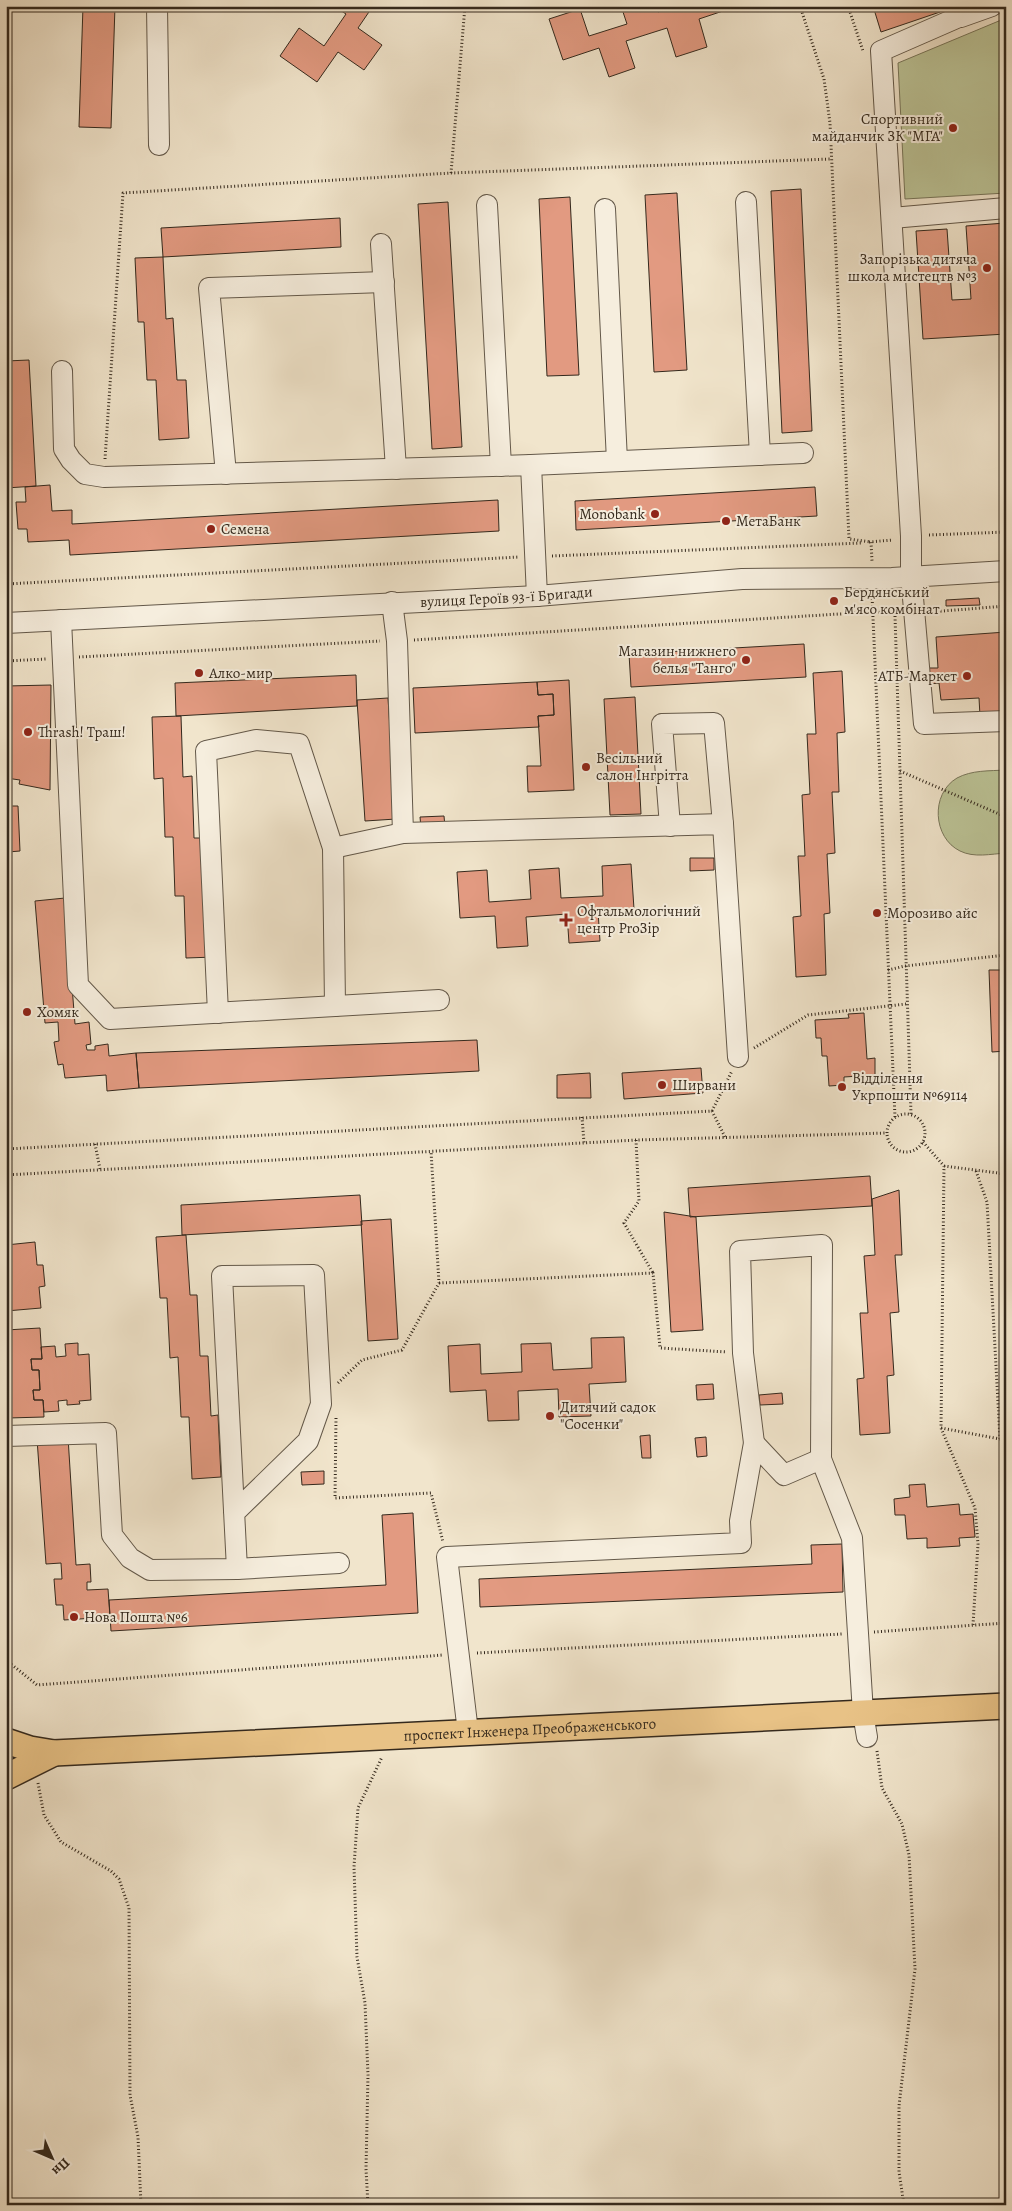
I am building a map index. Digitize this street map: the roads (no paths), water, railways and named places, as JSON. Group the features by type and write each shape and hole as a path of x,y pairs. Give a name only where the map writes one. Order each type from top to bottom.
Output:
{"main road":[{"name":"проспект Інженера Преображенського","path":"6,1741 30,1749 54,1753 1006,1706"},
{"name":"проспект Інженера Преображенського","path":"6,1777 54,1753"}],"street":[{"path":"156,6 159,146"},
{"path":"992,6 963,11 881,52 911,536 911,575 924,724 1006,722"},
{"path":"746,202 760,455"},
{"path":"487,205 501,466"},
{"path":"892,218 1006,208"},
{"path":"605,209 617,461"},
{"path":"381,244 396,468"},
{"path":"226,474 209,288 384,282"},
{"path":"62,371 64,448 71,460 85,474 104,477 531,465 803,453"},
{"path":"531,465 537,596"},
{"name":"вулиця Героїв 93-ї Бригади","path":"6,623 537,596 728,579 892,578 911,575 1006,571"},
{"path":"392,602 397,641 403,832"},
{"path":"61,620 78,985 110,1019 439,1000"},
{"path":"670,826 662,724 714,723 723,824 738,1057"},
{"path":"218,1013 206,750 256,740 299,744 333,848 335,1006"},
{"path":"333,848 403,832 723,824"},
{"path":"468,1732 447,1557 741,1543 740,1521 754,1443 743,1353 740,1252 822,1245 821,1459 852,1538 863,1712 867,1737"},
{"path":"234,1513 308,1441 321,1404 314,1275 222,1276 234,1513 238,1569"},
{"path":"6,1436 106,1433 112,1535 130,1558 150,1570 238,1569 339,1563"},
{"path":"754,1443 784,1474 821,1459"}],"place":[{"name":"Спортивний майданчик ЗК \"МГА\"","path":"953,128"},
{"name":"Запорізька дитяча школа мистецтв №3","path":"987,268"},
{"name":"Monobank","path":"655,514"},
{"name":"МетаБанк","path":"726,521"},
{"name":"Семена","path":"211,529"},
{"name":"Бердянський м'ясо комбінат","path":"834,601"},
{"name":"Магазин нижнего белья \"Танго\"","path":"746,660"},
{"name":"Алко-мир","path":"199,673"},
{"name":"АТБ-Маркет","path":"967,676"},
{"name":"Thrash! Траш!","path":"28,732"},
{"name":"Весільний салон Інгрітта","path":"586,767"},
{"name":"Морозиво айс","path":"877,913"},
{"name":"Офтальмологічний центр ProЗір","path":"566,920"},
{"name":"Хомяк","path":"27,1012"},
{"name":"Ширвани","path":"662,1085"},
{"name":"Відділення Укрпошти №69114","path":"842,1087"},
{"name":"Дитячий садок \"Сосенки\"","path":"550,1416"},
{"name":"Нова Пошта №6","path":"74,1617"}]}
